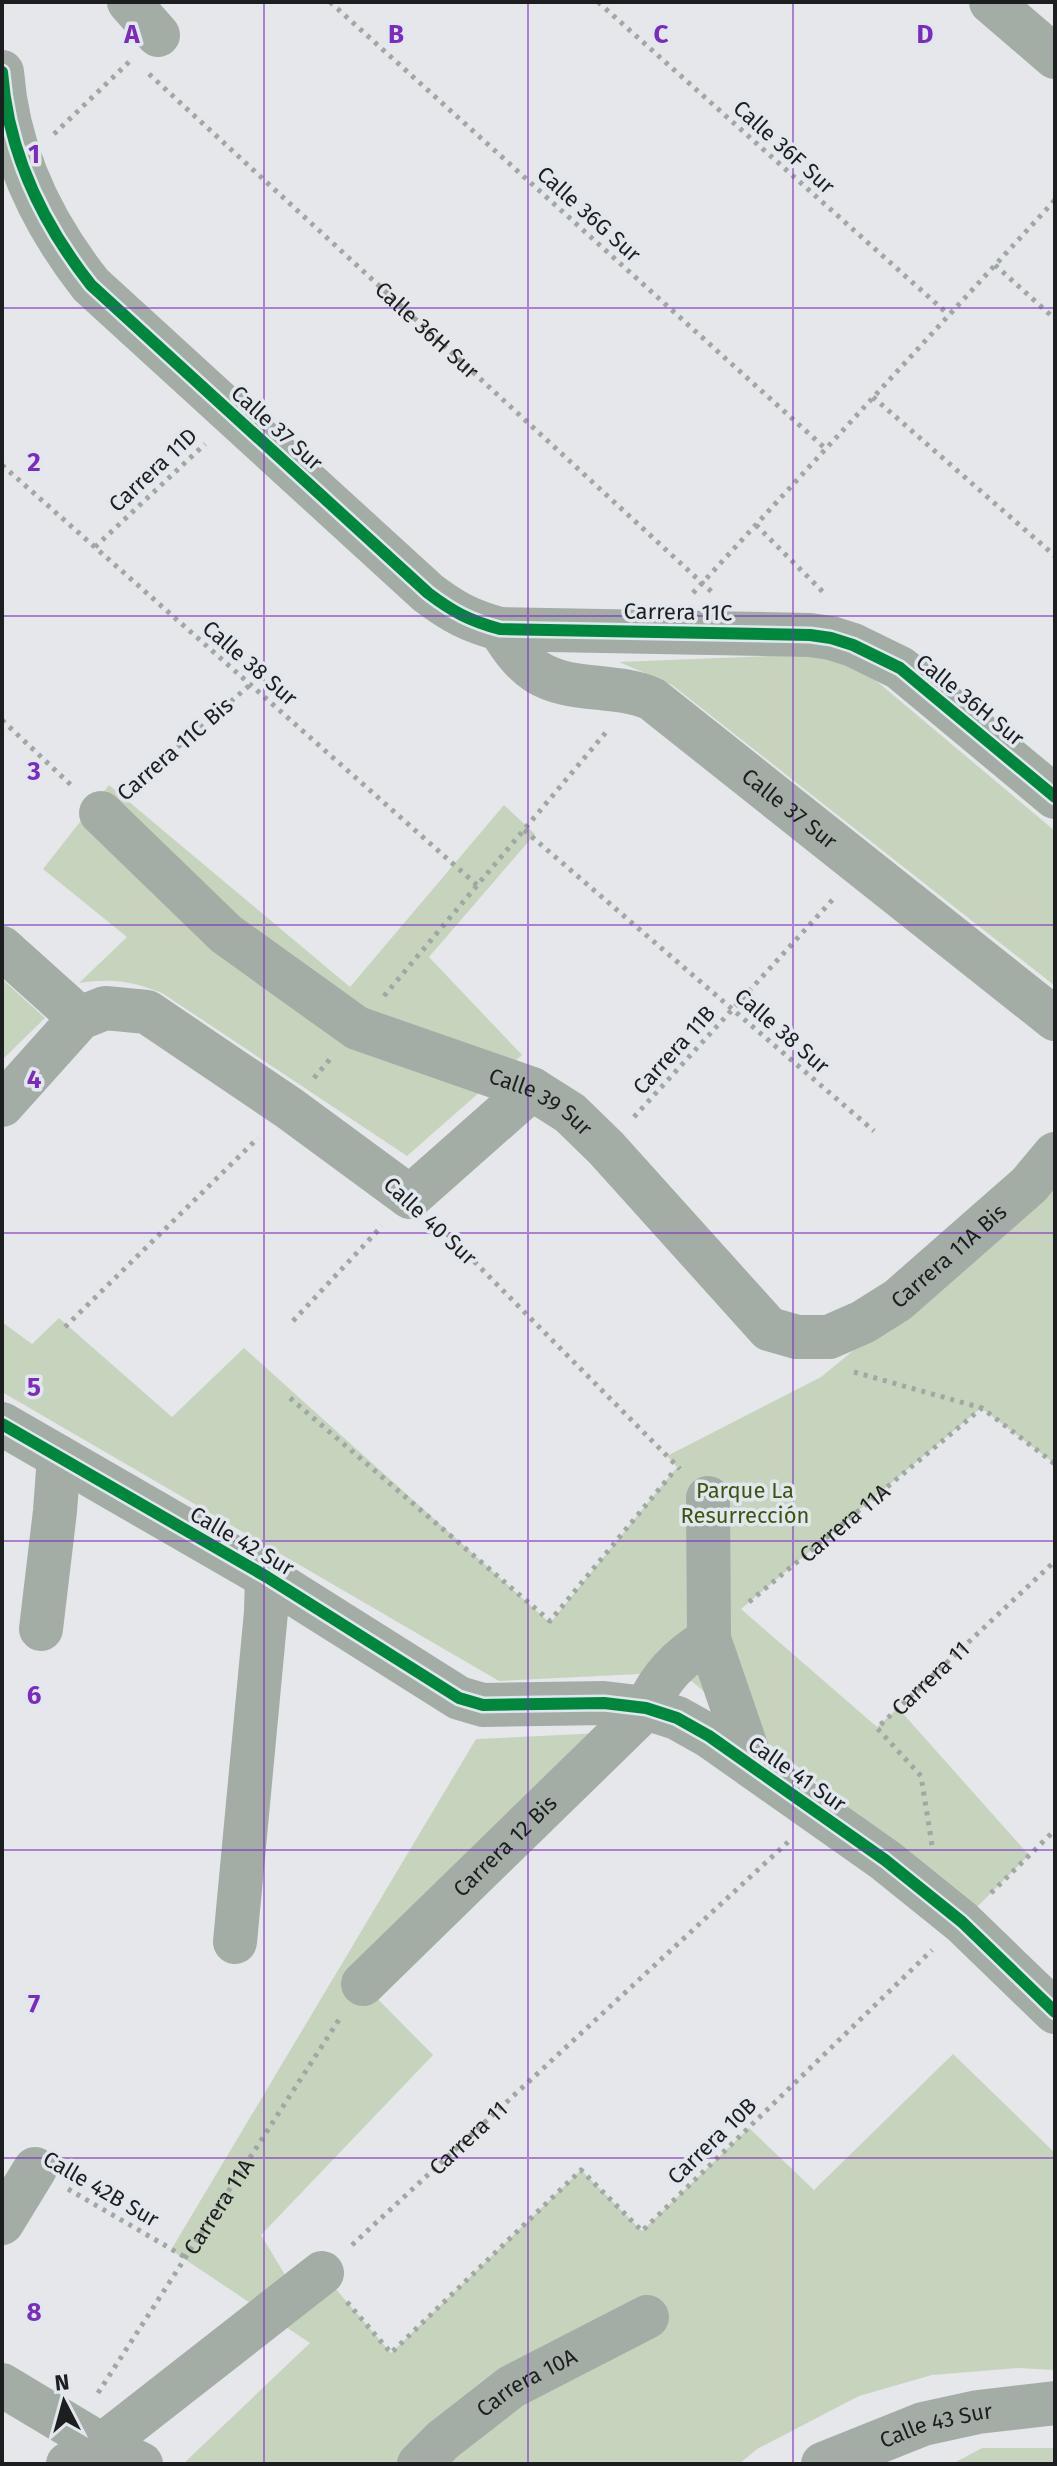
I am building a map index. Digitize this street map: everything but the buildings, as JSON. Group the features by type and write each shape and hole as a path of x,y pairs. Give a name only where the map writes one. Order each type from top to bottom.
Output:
{"street":[{"path":"129,2 145,47"},
{"path":"991,2 1055,57"},
{"name":"Calle 37 Sur","path":"2,72 4,100 21,165 50,226 67,255 91,285 428,593 454,613 474,623 500,629 521,659 537,672 562,682 623,690 652,699 1055,1019"},
{"name":"Carrera 11C","path":"500,629 810,635 853,645"},
{"name":"Calle 36H Sur","path":"853,645 900,668 1055,797"},
{"name":"Calle 39 Sur","path":"101,813 226,934 357,1028 532,1089 570,1113 606,1148 769,1329 797,1337 829,1337"},
{"path":"2,948 93,1013 2,1105"},
{"name":"Calle 40 Sur","path":"93,1013 147,1012 289,1108 410,1197"},
{"path":"410,1197 532,1089"},
{"name":"Carrera 11A Bis","path":"829,1337 863,1322 898,1300 1029,1185 1055,1154"},
{"name":"Calle 42 Sur","path":"3,1431 59,1457 267,1577 459,1698"},
{"path":"41,1629 59,1457"},
{"path":"708,1498 709,1639 753,1767"},
{"path":"235,1942 267,1577"},
{"name":"Carrera 12 Bis","path":"363,1984 646,1708 659,1683 683,1655 709,1639"},
{"name":"Calle 41 Sur","path":"459,1698 483,1705 604,1703 646,1708 677,1718 709,1736 885,1860 952,1913 1055,2012"},
{"path":"2,2223 35,2169"},
{"path":"82,2446 322,2273"},
{"name":"Carrera 10A","path":"419,2464 443,2440 511,2387 647,2317"},
{"path":"2,2385 82,2446 141,2464"},
{"name":"Calle 43 Sur","path":"823,2464 923,2424 978,2412 1055,2403"}],"path":[{"path":"21,165 145,47"},
{"path":"995,265 1055,319"},
{"path":"873,397 1055,556"},
{"path":"2,720 101,813"},
{"path":"293,1321 410,1197"},
{"path":"829,1337 825,1364 982,1408 1055,1464"},
{"path":"290,1398 550,1621 677,1466"}],"green space":[{"path":"835,656 861,668 1055,831 1055,986 672,685 619,662"},
{"path":"109,785 350,987 504,805 535,834 429,957 522,1055 407,1156 162,993 121,982 79,983 127,937 43,869"},
{"path":"2,979 45,1018 2,1060"},
{"name":"Parque La Resurrección","path":"1055,1185 1055,1464 981,1408 741,1609 877,1727 898,1708 1029,1855 975,1909 680,1672 499,1681 2,1392 2,1322 32,1344 59,1318 172,1417 244,1348 550,1623 677,1467 667,1456 821,1377"},
{"path":"623,1732 363,1984 433,2055 261,2235 296,2293 322,2273 391,2353 581,2170 642,2231 749,2128 814,2190 953,2054 1055,2153 1055,2370 1018,2368 932,2375 859,2396 757,2449 739,2464 183,2464 310,2343 171,2250 476,1739"},
{"path":"982,2448 1055,2448 1055,2464 952,2464"}],"cycle path":[{"path":"2,72 12,130 30,185 57,237 91,285 437,600 471,619 500,629 810,635 853,645 900,668 1055,797"},
{"path":"2,1424 267,1577 459,1698 483,1705 604,1703 646,1708 677,1718 709,1736 885,1860 962,1922 1055,2012"}]}
